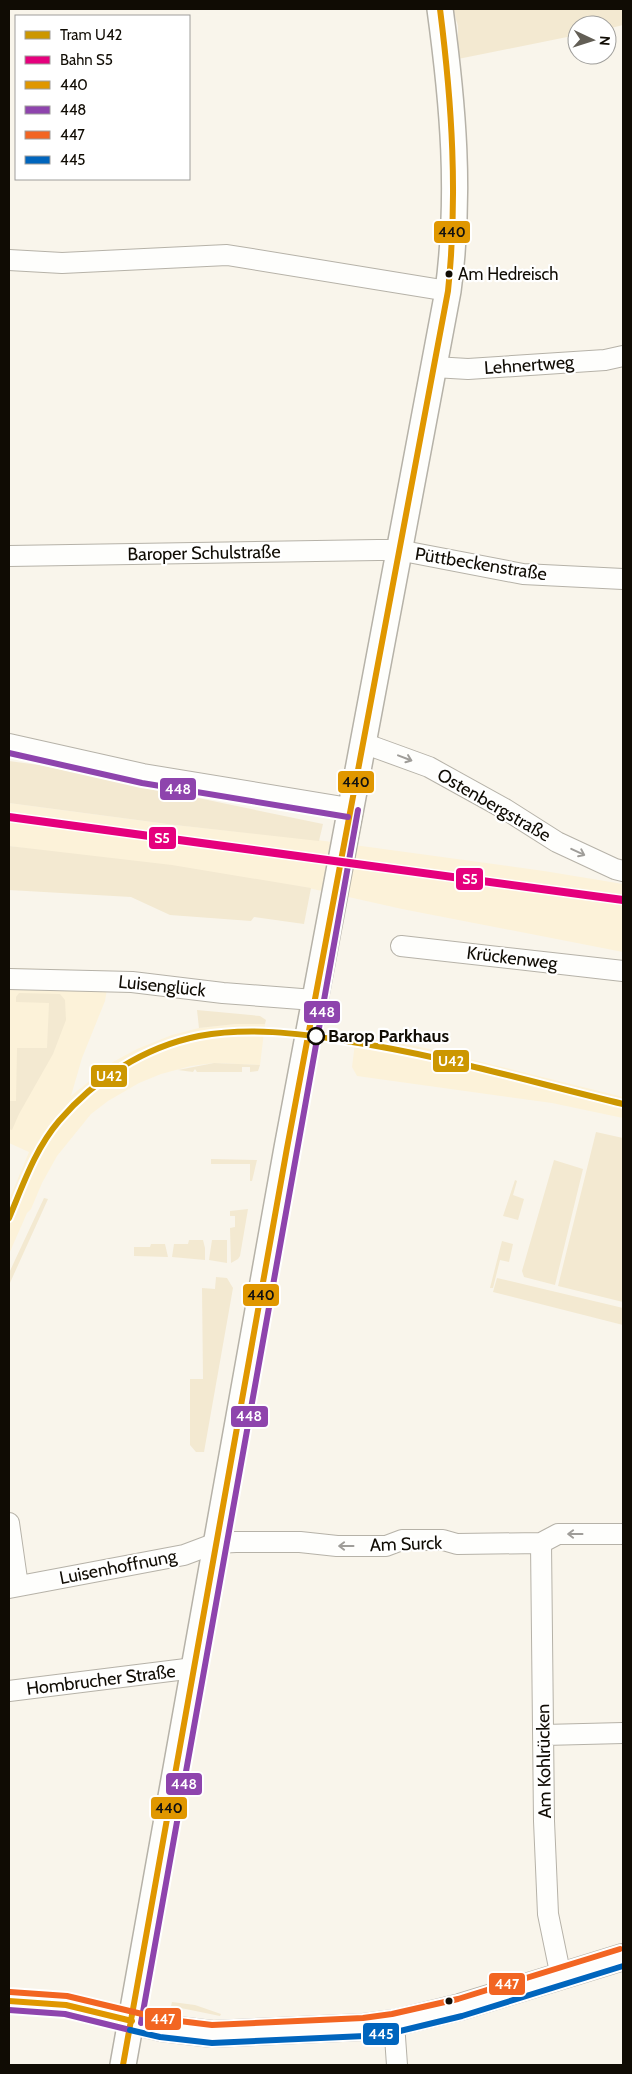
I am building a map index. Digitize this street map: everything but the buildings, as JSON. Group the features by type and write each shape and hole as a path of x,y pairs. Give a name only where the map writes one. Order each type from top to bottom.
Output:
{"main road":[{"path":"123,2065 314,1000 448,291 455,215 455,161 453,116 440,9"},
{"path":"132,2021 161,2028 212,2034 327,2030 394,2023 460,2007 623,1957"}],"street":[{"path":"9,260 62,263 227,255 448,291"},
{"name":"Lehnertweg","path":"434,367 468,369 605,360 623,356"},
{"name":"Baroper Schulstraße","path":"9,556 398,550"},
{"name":"Püttbeckenstraße","path":"398,550 523,574 623,579"},
{"name":"Ostenbergstraße","path":"364,743 429,767 504,809 557,842 623,871"},
{"path":"9,744 143,774 350,808"},
{"name":"Krückenweg","path":"401,946 623,971"},
{"name":"Luisenglück","path":"9,979 132,982 223,993 314,1000"},
{"name":"Luisenhoffnung","path":"9,1523 13,1587 184,1555 216,1543"},
{"name":"Am Surck","path":"216,1543 300,1542 337,1546 386,1546 402,1540 443,1540 457,1544 541,1543 558,1534 623,1534"},
{"name":"Am Kohlrücken","path":"541,1543 548,1914 561,1977"},
{"name":"Hombrucher Straße","path":"9,1691 194,1668"},
{"path":"544,1735 623,1733"},
{"path":"9,2001 66,2005 132,2021"},
{"path":"394,2023 397,2065"}],"shaded area":[{"path":"453,9 623,9 623,25 617,26 617,15 567,15 567,37 458,59 458,26"},
{"path":"9,761 39,765 323,824 319,841 175,825 9,803"},
{"path":"9,803 175,825 310,839 544,871 623,884 623,952 402,909 304,887 9,846"},
{"path":"9,846 172,865 311,888 304,924 254,917 251,921 170,915 131,897 9,890"},
{"path":"9,968 110,971 105,1001 82,1058 71,1096 113,1062 137,1049 172,1035 199,1028 236,1024 265,1024 260,1065 214,1063 191,1066 161,1074 139,1083 108,1101 91,1114 57,1156 42,1183 31,1209 27,1213 9,1254 9,1200 29,1152 9,1143"},
{"path":"19,993 60,994 65,1000 66,1020 53,1054 12,1130 9,1129 9,1101 16,1101 17,1048 47,1048 49,1003 16,1002 16,997"},
{"path":"197,1010 260,1016 266,1020 265,1024 236,1024 199,1028"},
{"path":"363,1036 425,1048 623,1097 623,1118 552,1103 357,1076 352,1067 355,1043"},
{"path":"214,1063 260,1065 258,1071 250,1072 250,1067 242,1067 242,1072 197,1072 195,1069 193,1072 178,1070"},
{"path":"596,1132 623,1138 623,1302 558,1286"},
{"path":"211,1159 257,1160 252,1181 250,1181 250,1164 211,1164"},
{"path":"554,1160 583,1169 555,1285 524,1277 522,1271"},
{"path":"515,1180 517,1181 513,1195 524,1199 518,1220 503,1216"},
{"path":"44,1198 48,1199 9,1285 9,1273"},
{"path":"248,1209 240,1256 231,1263 230,1228 235,1227 235,1216 230,1216 230,1211"},
{"path":"189,1240 203,1240 205,1260 172,1257 174,1244 188,1244"},
{"path":"212,1240 227,1240 227,1263 209,1260"},
{"path":"502,1241 513,1244 509,1262 500,1260 493,1288 490,1288"},
{"path":"151,1244 165,1244 168,1257 134,1256 134,1247 150,1247"},
{"path":"216,1277 227,1278 233,1288 204,1452 196,1452 190,1445 190,1379 203,1379 202,1288 215,1289"},
{"path":"497,1278 623,1308 623,1325 493,1292"},
{"path":"172,2002 195,2005 221,2014 220,2016 171,2006"}],"tram line":[{"name":"U42","path":"9,1218 30,1168 43,1143 73,1106 88,1092 122,1067 159,1048 199,1036 217,1033 273,1032 346,1041 451,1061 623,1104"}],"rail line":[{"name":"S5","path":"9,817 623,900"}],"transit line":[{"name":"440","path":"123,2065 287,1148 448,291 453,220 453,185 448,80 440,9"},
{"name":"448","path":"9,753 142,783 348,817"},
{"name":"448","path":"141,2023 358,810"},
{"name":"447","path":"10,1992 67,1996 163,2019 212,2025 363,2018 392,2014 458,1999 620,1949"},
{"name":"445","path":"130,2030 160,2037 212,2043 365,2036 396,2032 462,2016 623,1966"},
{"name":"440","path":"9,2001 66,2005 132,2021"},
{"name":"448","path":"9,2010 65,2014 130,2030"}],"place":[{"name":"Am Hedreisch","path":"449,274"},
{"name":"Barop Parkhaus","path":"316,1036"}]}
